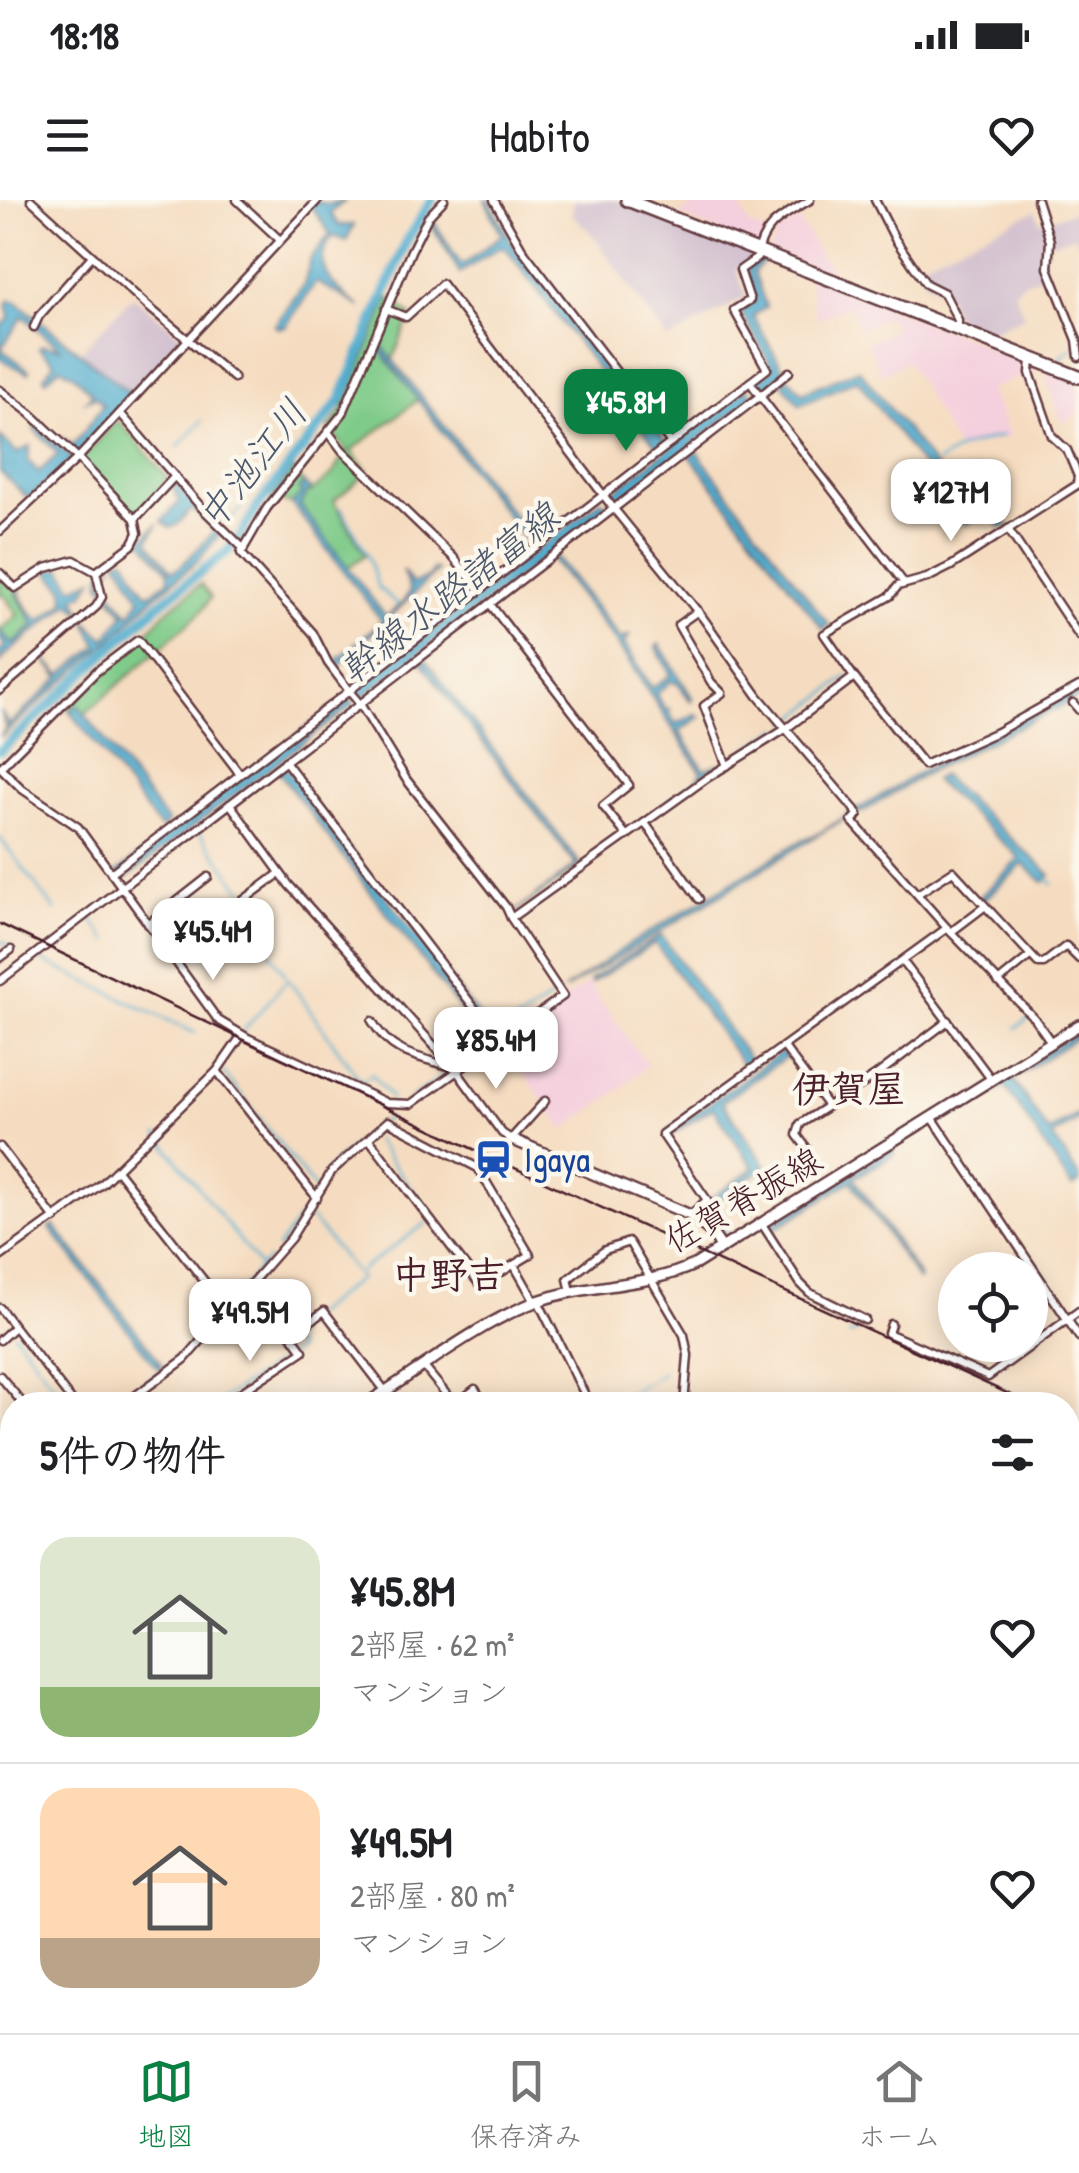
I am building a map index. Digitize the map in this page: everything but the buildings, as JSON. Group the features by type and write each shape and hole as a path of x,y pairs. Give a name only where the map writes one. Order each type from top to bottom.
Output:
{"highway":[{"path":"627,200 1079,377"}],"main road":[{"name":"佐賀脊振線","path":"386,1391 492,1324 536,1302 571,1291 685,1270 934,1121 1079,1025"},
{"path":"511,1139 690,1215 711,1232 722,1248"}],"street":[{"path":"31,200 234,378"},
{"path":"237,200 280,240"},
{"path":"0,531 78,458 318,200"},
{"path":"240,774 138,640 97,670 0,767 22,789 78,827 212,1014 240,1033 392,1105 411,1104 497,1037 562,996 506,907 406,779 328,663 313,634 241,552 267,508 328,432 353,391 428,217 444,200"},
{"path":"494,200 522,249 671,443"},
{"path":"0,981 240,774 490,604 609,502 755,389 767,369 734,310 750,300 740,270 757,258 768,226 810,200"},
{"path":"874,200 926,284 944,293 958,320 958,330"},
{"path":"1040,201 1050,241 1048,268 1078,339 1079,357"},
{"path":"34,327 39,316 92,256"},
{"path":"386,308 406,318 442,284 698,611 758,696 856,811 858,815 852,821 1000,980 1051,1042"},
{"path":"1031,358 1030,373 1052,436 1068,450 1078,481 1073,488 937,574 904,583 890,596 829,631 825,639 924,765 997,732 1079,686"},
{"path":"116,880 230,804 285,761 480,590 609,502 671,443 789,372"},
{"path":"755,389 904,583"},
{"path":"0,390 78,458 136,519 138,533 132,544 96,572"},
{"path":"120,414 172,478 244,549"},
{"path":"328,432 453,557 480,590"},
{"path":"136,519 172,478"},
{"path":"1008,529 1079,636"},
{"path":"0,573 16,588 31,575 70,560 96,572"},
{"path":"0,690 100,602 96,572"},
{"path":"490,604 629,785 604,806 627,836"},
{"path":"698,611 678,625 711,682 722,692 704,706 727,766"},
{"path":"510,918 854,678"},
{"path":"285,761 497,1037"},
{"path":"230,804 280,873 455,1069 495,1126 511,1139 545,1101"},
{"path":"645,823 699,899"},
{"path":"918,894 952,872 1041,965 1066,946 1079,959"},
{"path":"170,955 280,873"},
{"path":"148,924 208,877"},
{"path":"690,1215 707,1200 662,1134 886,975 906,965 952,931 980,903"},
{"path":"0,958 11,950"},
{"path":"1000,980 1030,956"},
{"path":"906,965 991,1080"},
{"path":"372,1021 383,1039 396,1050 455,1069"},
{"path":"806,1147 797,1135 800,1124 876,1076 948,1021"},
{"path":"0,1257 116,1170 218,1071 240,1033"},
{"path":"784,1047 826,1105"},
{"path":"218,1071 314,1196"},
{"path":"141,1392 185,1359 225,1308 291,1238 332,1172 368,1139 388,1121 478,1168 530,1256 516,1268 483,1284 368,1139"},
{"path":"934,1121 1079,1338"},
{"path":"0,1147 55,1219"},
{"path":"116,1170 225,1308"},
{"path":"762,1224 810,1293 866,1320"},
{"path":"571,1291 568,1279 588,1260 625,1242 637,1253 687,1343 684,1392"},
{"path":"516,1268 583,1392"},
{"path":"0,1308 65,1392"},
{"path":"891,1324 888,1333 988,1377 1070,1324 1079,1311"},
{"path":"242,1392 301,1353 292,1336 324,1312 386,1391"},
{"path":"0,1340 14,1327"},
{"path":"424,1367 444,1392"}],"shaded area":[{"path":"574,200 616,200 756,255 736,269 746,297 668,340 595,238 572,214"},
{"path":"738,200 749,225 767,233 761,249 677,214 705,201"},
{"path":"1079,210 1079,246 1075,236 1047,244 1044,262 1048,274 1022,283 1014,291 1024,316 990,332 988,337 960,326 945,292 927,283 917,265 1035,211 1040,222"},
{"path":"798,219 834,276 770,251 778,231"},
{"path":"809,276 1079,382 1079,413 1062,423 1043,368 989,389 1010,436 958,451 908,362 881,374 867,343 894,329 889,317 860,329 849,305 816,320"},
{"path":"133,296 185,339 132,397 79,353"},
{"path":"588,983 647,1065 564,1129 501,1042"}],"green space":[{"path":"389,298 411,315 391,364 418,400 351,451 368,472 334,501 365,555 346,569 296,506 273,498 294,470 310,493 332,475 346,450 329,428 342,411"},
{"path":"118,420 168,478 141,509 130,513 81,460"},
{"path":"0,575 18,590 35,623 15,643 9,642 0,630 18,615 0,595"},
{"path":"201,584 211,598 198,615 77,721 68,709 98,674"}],"water":[{"path":"307,200 328,204 346,200 330,213 339,225 354,225 346,241 333,236 323,257 324,267 335,285 361,307 316,282 286,326 278,328 275,325 304,284 311,258 330,234"},
{"path":"485,200 489,200 514,246 666,442 658,449 508,251 501,246 460,273 429,220 431,217 464,264 502,235"},
{"path":"762,257 766,259 754,271 766,307 753,316 785,373 762,390 755,382 773,369 741,312 756,301 747,268"},
{"path":"10,300 132,395 78,454 59,437 72,445 103,405 96,397 86,401 92,393 60,367 46,380 44,377 55,362 39,348 60,348 23,316 1,349 28,373 0,359 0,327 10,318"},
{"path":"382,346 535,543 531,547 380,350"},
{"path":"859,369 970,512 992,501 1008,525 1001,528 990,511 966,524 857,379 800,405 782,383 788,377 802,393"},
{"path":"747,388 753,397 616,504 609,495"},
{"path":"36,425 73,459 29,499 0,472 0,436 17,453 30,446 28,461 39,472 58,454 34,429"},
{"path":"696,451 829,625 823,629 690,456"},
{"path":"176,483 222,531 198,561 0,737 6,728 0,711 9,725 60,678 42,656 61,675 98,646 85,620 105,639 124,614 101,584 101,573 114,565 103,581 131,613 140,598 117,559 125,558 145,592 152,593 169,579 168,571 141,540 158,524 148,541 172,571 215,531 195,511 189,511 170,528 162,521 180,501 171,484"},
{"path":"304,483 310,489 300,505 386,617 410,590 402,570 413,584 428,577 434,569 437,571 388,619 406,643 402,646 383,623 336,669 332,664 382,621 292,504 302,493 299,489"},
{"path":"602,500 609,508 360,699 354,690"},
{"path":"556,557 621,640 630,635 624,644 652,688 671,675 656,647 659,644 693,699 671,681 656,694 666,710 670,709 676,724 696,714 700,717 679,731 704,769 723,763 695,782 702,773 616,642 552,560"},
{"path":"62,568 73,588 93,579 84,593 75,598 83,614 70,603 0,663 0,651 5,646 0,629 9,642 15,643 35,626 17,594 18,590 21,588 19,593 40,621 65,602 64,588 46,570"},
{"path":"424,658 581,865 514,913 576,865 420,661"},
{"path":"1079,689 1079,697 854,813 564,990 631,943 816,835 848,815 851,809 857,810 945,757"},
{"path":"348,696 354,704 122,881 116,873"},
{"path":"78,705 168,823 161,829 70,711"},
{"path":"285,766 490,1031 481,1037 278,771"},
{"path":"941,775 1050,876 1044,882 1023,864 984,900 980,897 1020,858 934,780"},
{"path":"661,935 753,1064 746,1069 655,943 591,983 590,980"},
{"path":"1079,1031 1079,1036 1013,1079 1048,1132 1079,1114 1079,1119 1052,1136 1079,1183 1072,1187 1005,1086 940,1124 938,1120"},
{"path":"783,1051 787,1056 722,1102 766,1166 709,1206 710,1199 754,1168 713,1108 668,1137 666,1134"},
{"path":"892,1148 895,1154 854,1178 918,1280 851,1181 770,1232 767,1227"},
{"path":"54,1225 162,1367 154,1364 50,1228"}],"waterway":[{"name":"中池江川","path":"0,751 157,606 228,551 240,536 256,509 341,399 407,240 432,200"},
{"path":"188,334 223,295"},
{"path":"1056,361 1074,347"},
{"path":"178,447 202,421"},
{"path":"938,462 961,448 1002,436"},
{"path":"249,453 267,472"},
{"path":"219,520 235,516 242,507"},
{"name":"幹線水路諸富線","path":"341,508 368,555 378,587 399,606"},
{"path":"788,723 848,676"},
{"path":"732,759 779,728"},
{"path":"650,815 694,782"},
{"path":"199,832 244,893"},
{"path":"0,838 55,910"},
{"path":"1047,879 1053,884"},
{"path":"250,900 263,917 252,926 286,976"},
{"path":"89,916 108,941"},
{"path":"0,941 9,945"},
{"path":"41,960 195,1033"},
{"path":"243,1031 288,979 361,1082 372,1074 391,1098"},
{"path":"459,1062 558,993"},
{"path":"1016,1028 1031,1017"},
{"path":"409,1100 450,1071"},
{"path":"223,1072 315,1189"},
{"path":"382,1121 388,1118"},
{"path":"316,1191 329,1168 377,1125"},
{"path":"158,1135 260,1267"},
{"path":"375,1140 482,1282"},
{"path":"709,1206 730,1238"},
{"path":"277,1249 301,1215"},
{"path":"302,1324 360,1278 310,1217"},
{"path":"360,1271 428,1222"},
{"path":"132,1392 181,1356 268,1259"},
{"path":"234,1392 297,1350 287,1336 292,1332"},
{"path":"849,1335 856,1332"},
{"path":"14,1333 59,1392"},
{"path":"631,1392 662,1373"}],"railway":[{"path":"0,924 471,1148 1005,1392"}],"place":[{"name":"Igaya","path":"494,1160"}],"district":[{"name":"伊賀屋","path":"849,1089"},
{"name":"中野吉","path":"449,1275"}]}
